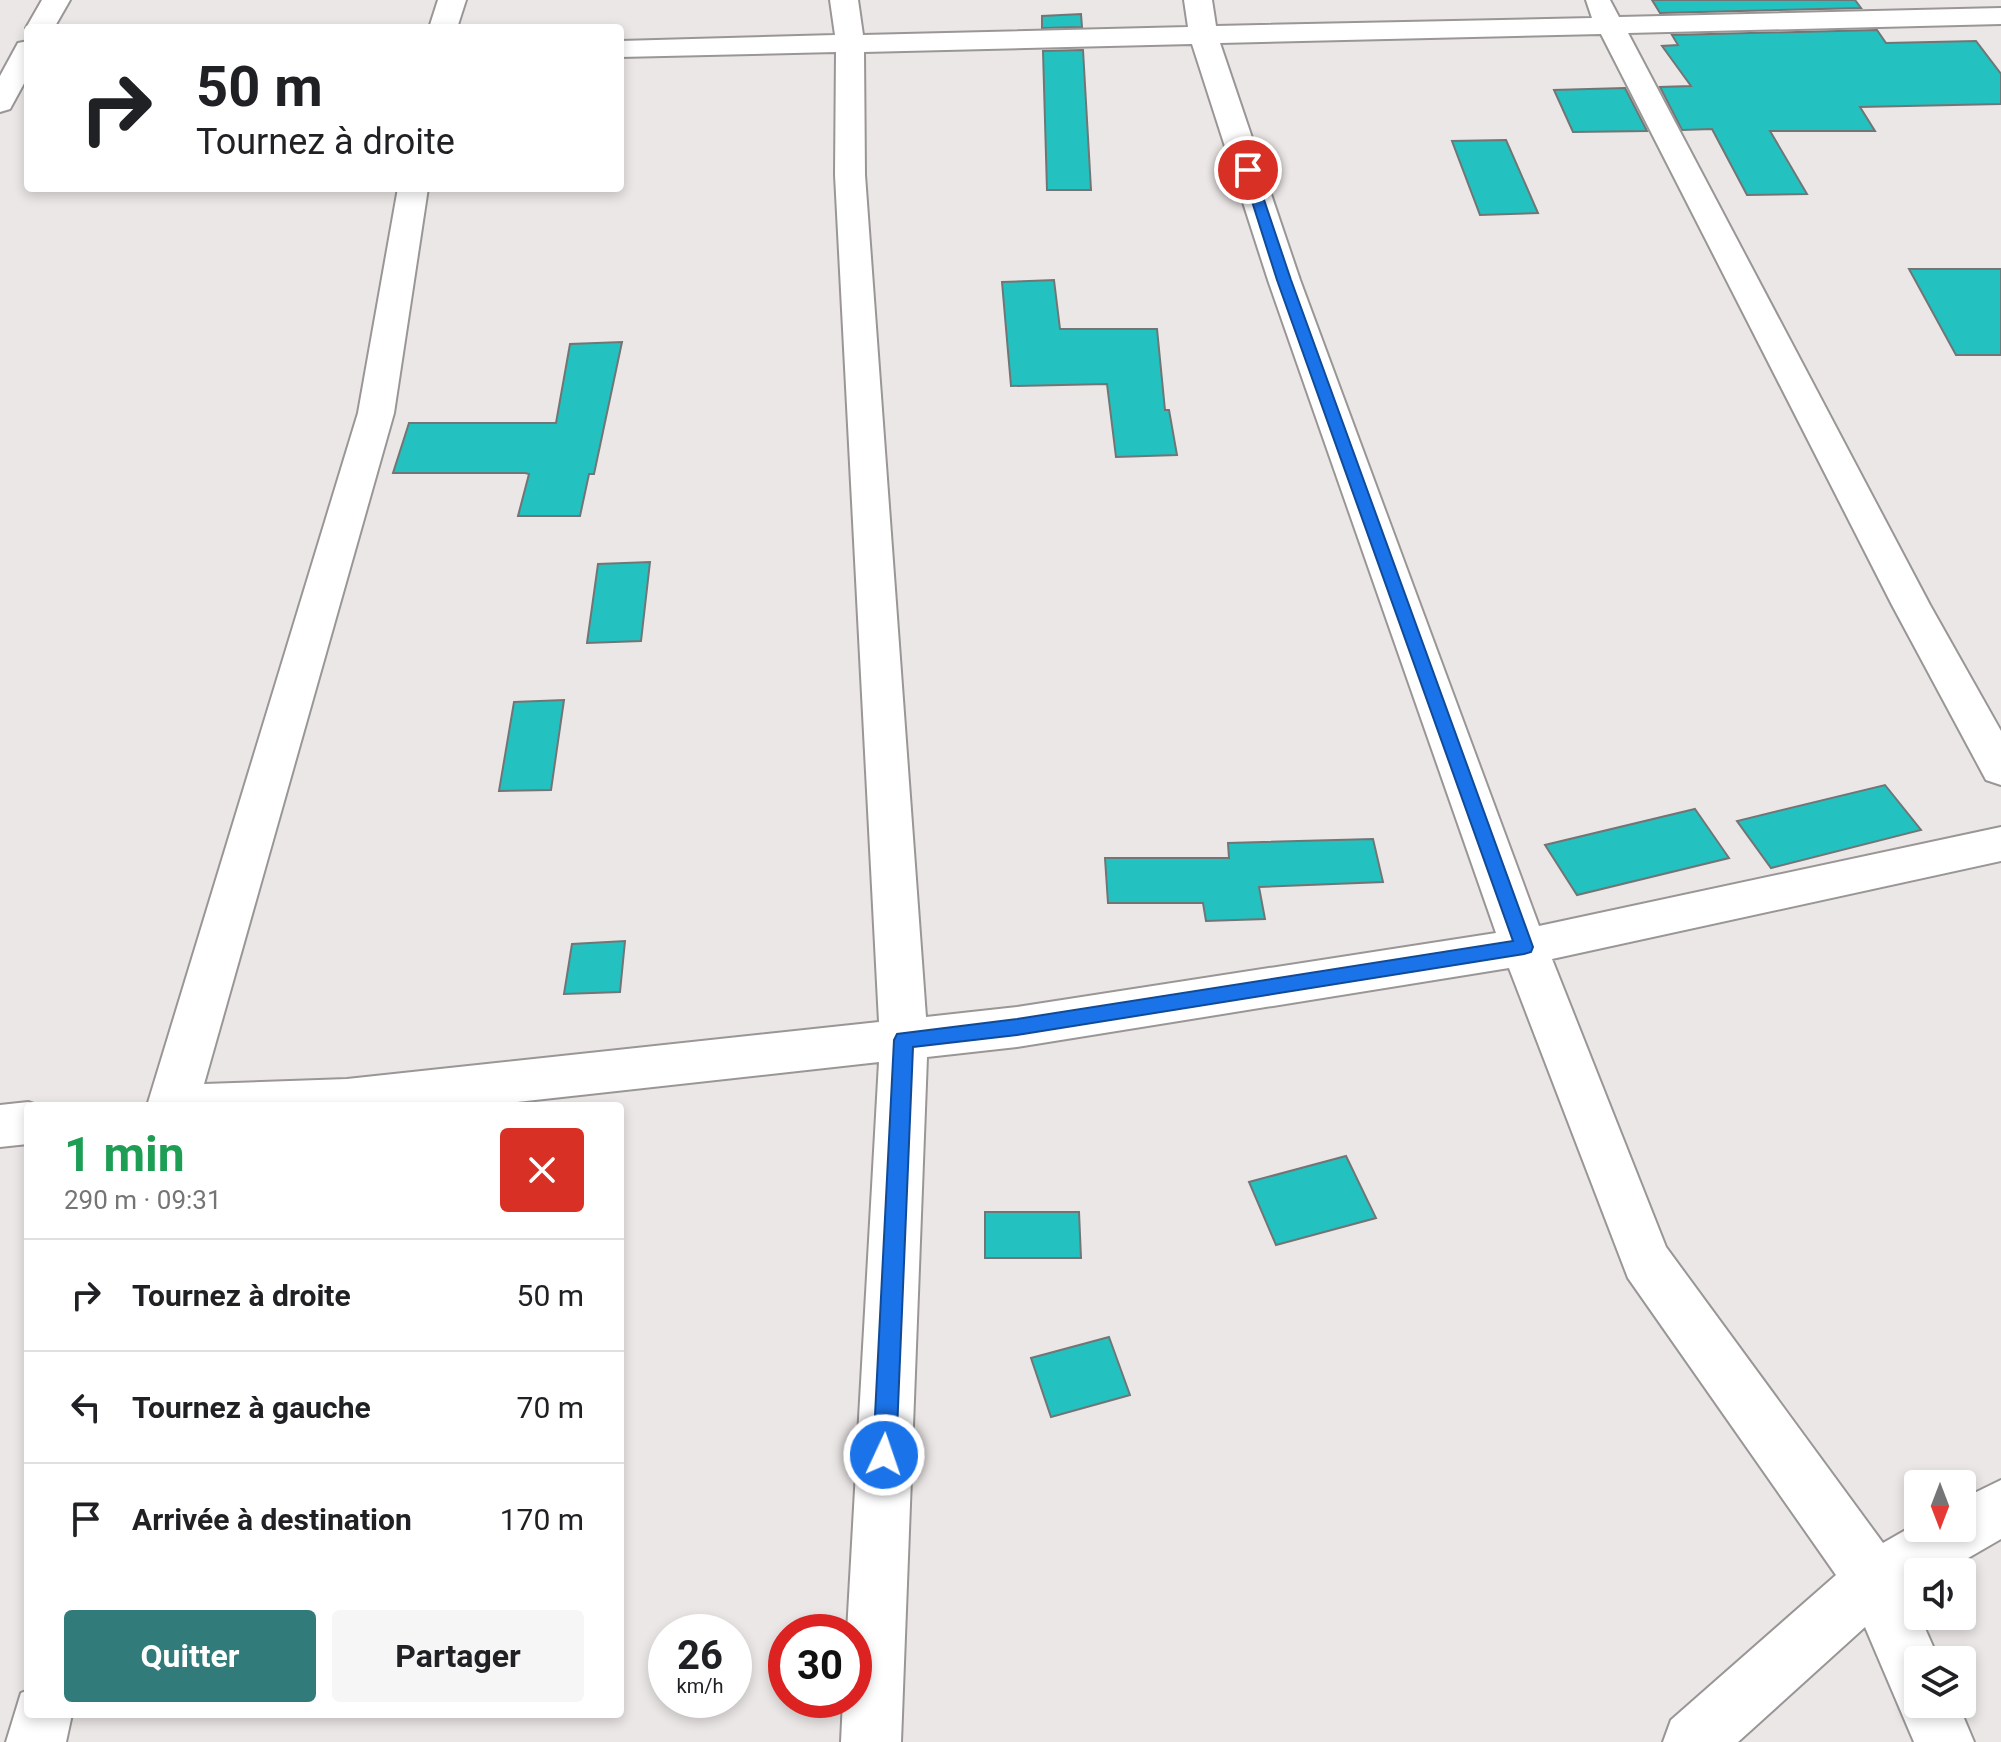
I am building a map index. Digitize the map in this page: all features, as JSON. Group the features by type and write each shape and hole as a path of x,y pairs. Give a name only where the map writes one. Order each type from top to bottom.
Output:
{"street":[{"path":"42,24 56,0"},
{"path":"444,24 452,0"},
{"path":"1988,0 2001,16"},
{"path":"624,49 847,21 1603,12 2001,16"},
{"path":"1603,12 1911,605 2001,769"},
{"path":"1200,17 1284,280 1524,947 1646,1261 1874,1580 1904,1650"},
{"path":"847,21 850,175 904,1040 871,1742"},
{"path":"0,103 20,54"},
{"path":"173,1102 376,413 412,192"},
{"path":"289,1102 347,1100 1017,1027 1524,947 2001,844"},
{"path":"0,1126 24,1123"},
{"path":"1693,1742 1874,1580 2001,1508"},
{"path":"36,1742 41,1718"},
{"path":"1934,1718 1944,1742"}],"building":[{"path":"1652,0 1855,0 1861,8 1660,13"},
{"path":"1081,14 1082,27 1042,28 1042,16"},
{"path":"1877,30 1886,43 1976,41 2001,74 2001,104 1860,107 1875,131 1770,131 1807,194 1747,195 1712,129 1682,130 1660,87 1691,86 1662,46 1678,45 1672,35"},
{"path":"1083,50 1091,190 1047,190 1043,51"},
{"path":"1625,88 1647,131 1573,132 1554,90"},
{"path":"1506,140 1538,213 1480,215 1452,141"},
{"path":"1909,269 2001,269 2001,355 1956,355"},
{"path":"1054,280 1060,329 1157,329 1165,410 1169,410 1177,455 1116,457 1107,384 1011,386 1002,282"},
{"path":"622,342 594,474 589,474 580,516 518,516 529,474 525,473 393,473 409,423 556,423 570,344"},
{"path":"650,562 641,641 587,643 598,564"},
{"path":"564,700 551,790 499,791 514,702"},
{"path":"1885,785 1921,830 1771,868 1737,821"},
{"path":"1695,809 1729,858 1577,895 1545,845"},
{"path":"1373,839 1383,882 1259,887 1265,919 1206,921 1203,903 1108,903 1105,858 1229,858 1228,843"},
{"path":"625,941 620,992 564,994 572,944"},
{"path":"1346,1156 1376,1218 1276,1245 1249,1182"},
{"path":"985,1212 1079,1212 1081,1258 985,1258"},
{"path":"1109,1337 1130,1395 1051,1417 1031,1358"}],"route":[{"path":"884,1455 904,1040 1017,1027 1524,947 1284,280 1248,170"}]}
